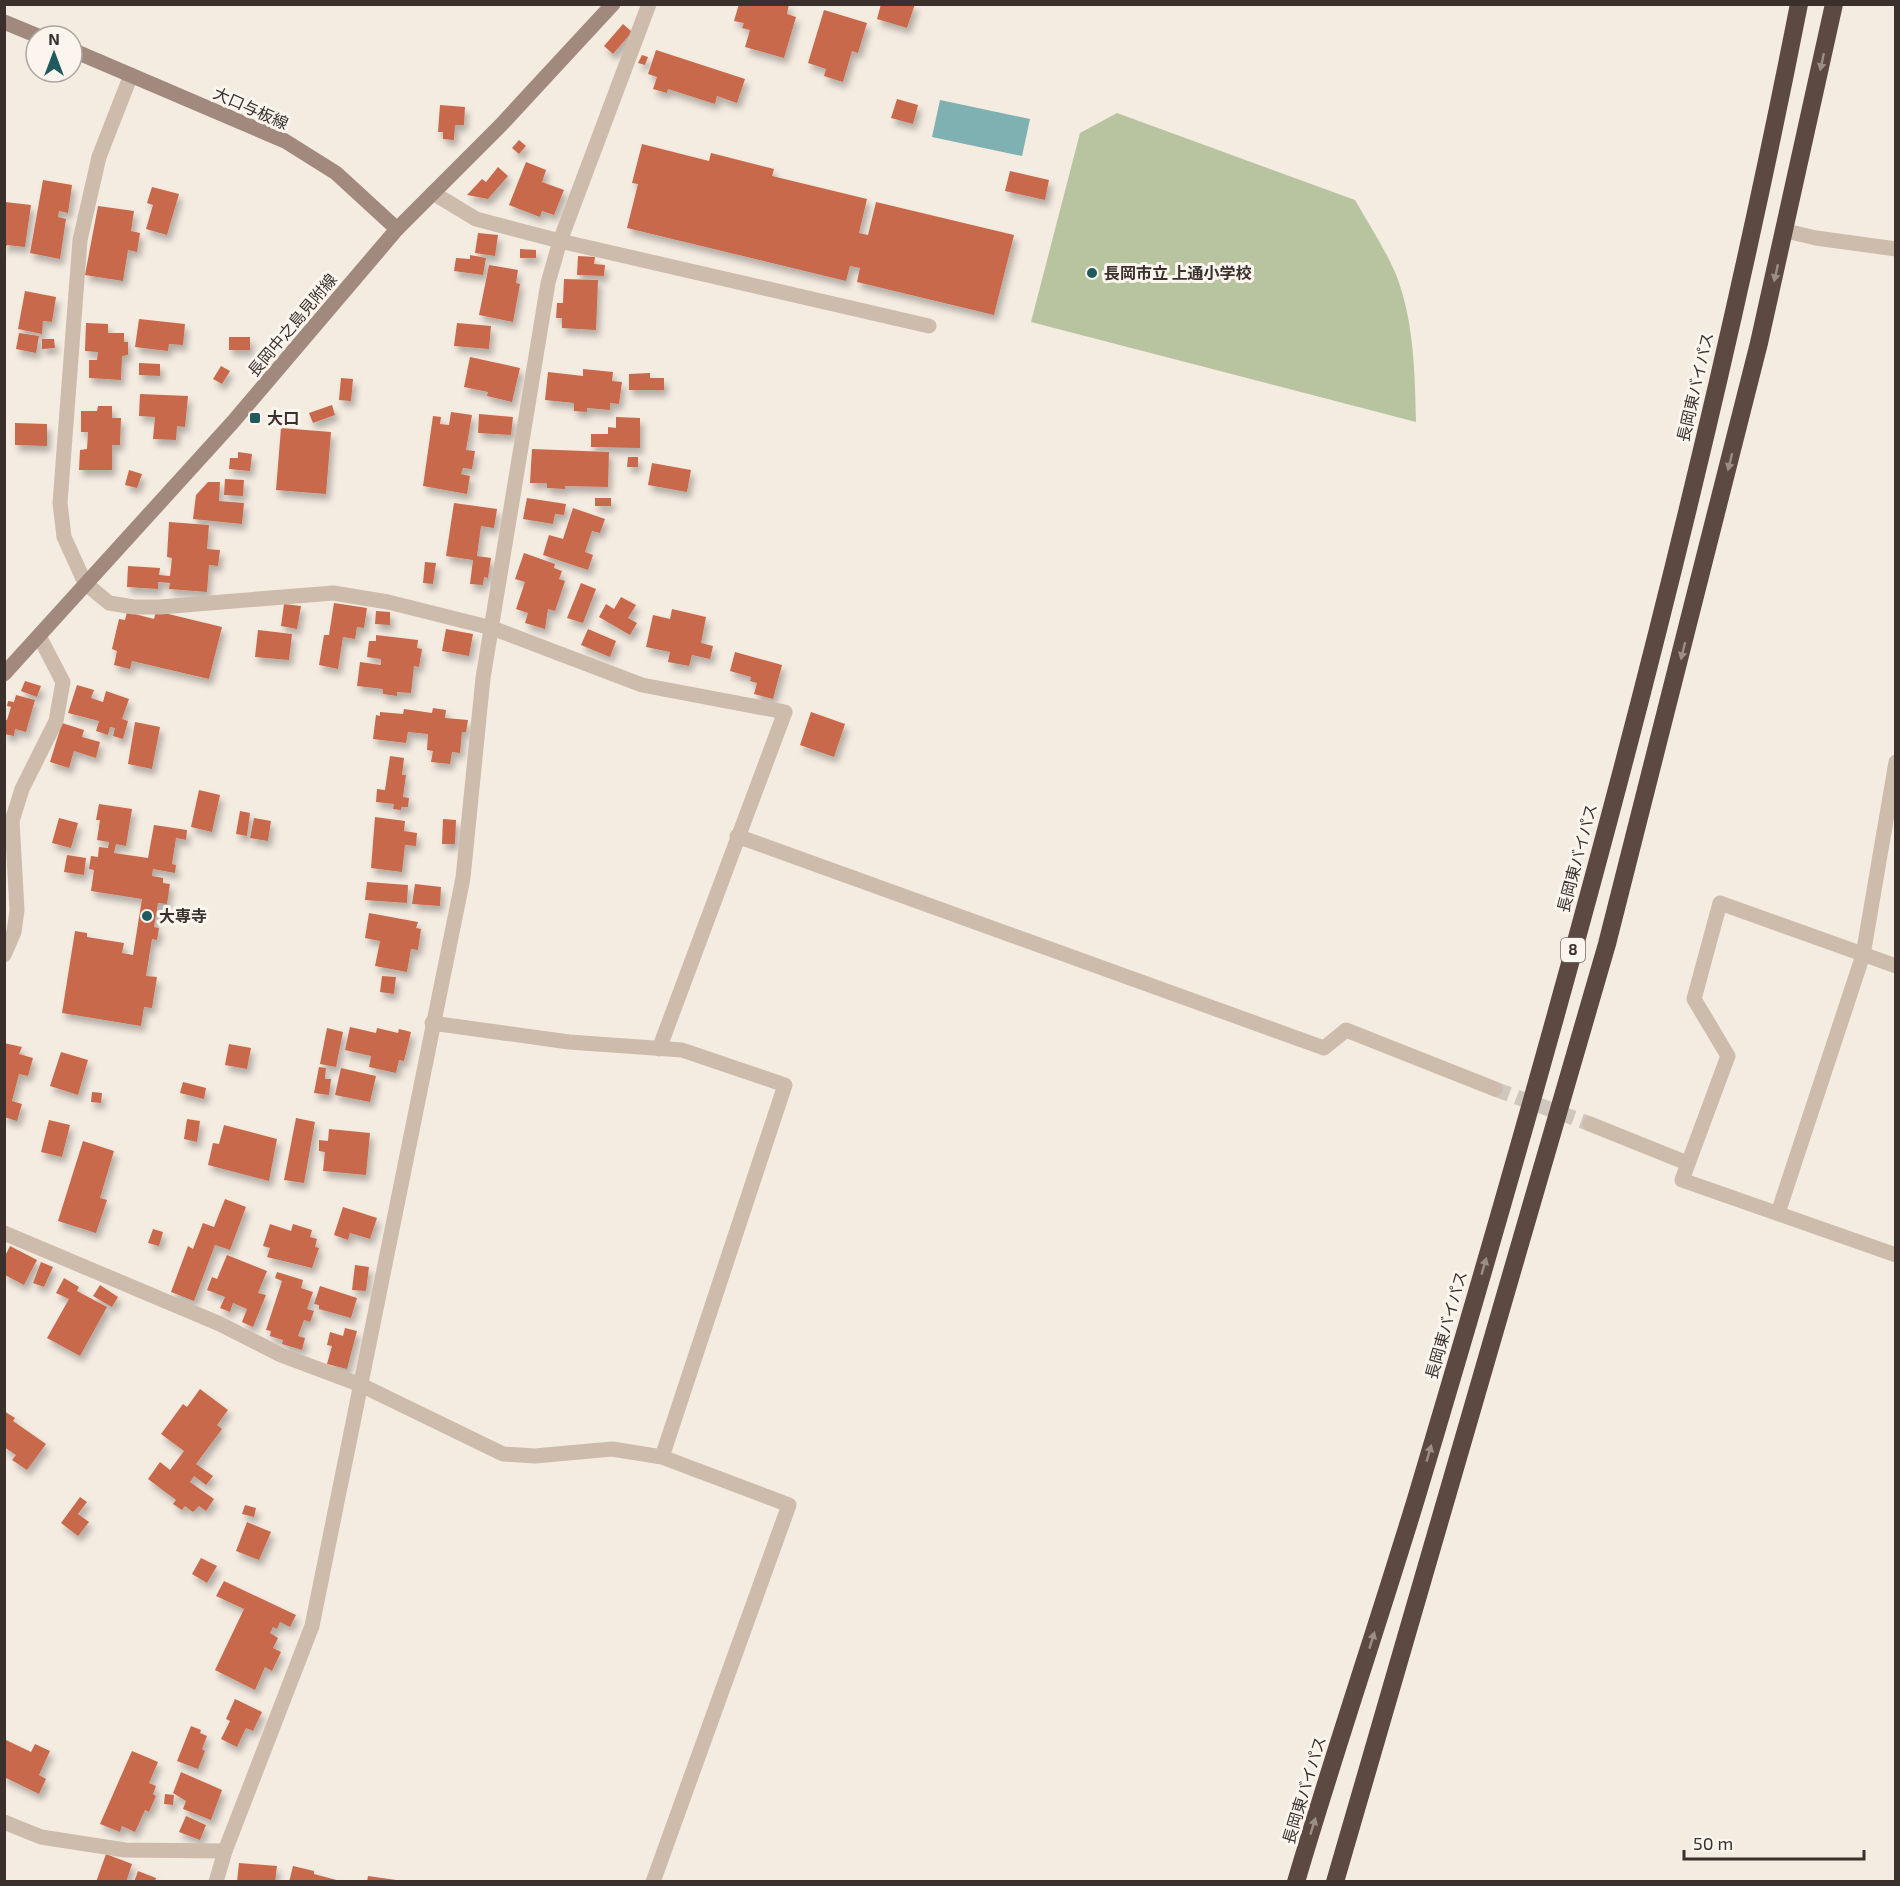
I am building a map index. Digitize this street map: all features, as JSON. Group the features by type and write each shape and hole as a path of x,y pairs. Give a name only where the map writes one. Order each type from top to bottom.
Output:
{"highway":[{"name":"長岡東バイパス","path":"1296,1881 1415,1502 1579,928 1694,476 1762,187 1799,4"},
{"name":"8","path":"1335,1881 1607,944 1712,535 1786,231 1834,4"}],"main road":[{"name":"長岡中之島見附線","path":"4,674 232,423 397,229 500,126 613,4"},
{"path":"4,22 24,30"},
{"name":"大口与板線","path":"84,55 285,141 336,173 397,229"}],"street":[{"path":"216,1881 225,1851 312,1626 463,878 473,764 492,628 548,283 560,241 649,4"},
{"path":"131,75 99,157 80,240 60,503 64,537 86,583 109,603 134,608 234,603 333,593 388,602 492,628 642,685 785,712 659,1049"},
{"path":"432,193 476,219 560,241 929,326"},
{"path":"1786,231 1816,238 1896,249"},
{"path":"4,956 14,932 17,910 12,821 22,789 56,721 63,682 39,636"},
{"path":"1778,1213 1863,955 1896,762"},
{"path":"738,836 1324,1048 1346,1030 1496,1089"},
{"path":"1896,966 1720,903 1694,999 1728,1056 1682,1180 1896,1255"},
{"path":"432,1023 569,1041 682,1050 785,1085 662,1457"},
{"path":"1590,1124 1687,1163"},
{"path":"4,1233 220,1324 281,1355 361,1385 504,1454 535,1456 612,1449 662,1457 789,1505 653,1881"},
{"path":"4,1822 41,1837 125,1850 225,1851"}],"green space":[{"path":"1117,113 1355,200 1388,257 1403,294 1412,349 1416,422 1031,322 1080,133"}],"water":[{"path":"940,100 1030,119 1022,156 932,137"}],"building":[{"path":"739,4 789,4 787,14 796,17 784,58 745,47 750,30 742,28 744,23 734,21"},
{"path":"881,4 915,4 907,28 877,19"},
{"path":"824,10 867,23 858,53 852,51 843,82 824,76 826,69 808,63"},
{"path":"623,24 632,32 613,54 604,46"},
{"path":"656,50 745,79 737,103 717,96 715,104 668,89 667,93 653,89 657,77 648,74"},
{"path":"642,55 648,57 645,65 638,63"},
{"path":"897,99 918,105 913,124 891,118"},
{"path":"440,105 465,107 464,125 455,125 454,140 443,139 443,132 438,132"},
{"path":"519,140 526,146 519,154 512,148"},
{"path":"642,144 709,161 711,153 774,169 772,176 867,199 859,233 868,235 876,202 1014,235 994,315 857,282 860,268 850,266 846,281 627,228 638,184 632,183"},
{"path":"526,162 546,170 542,182 564,190 554,215 542,211 540,217 509,205"},
{"path":"498,167 508,176 488,199 467,195 482,179 486,182"},
{"path":"1010,171 1049,180 1045,200 1005,191"},
{"path":"43,180 72,185 68,213 59,211 58,217 66,219 60,259 30,253"},
{"path":"152,187 179,194 167,235 146,229 153,205 147,203"},
{"path":"5,202 31,205 25,247 7,245 4,250"},
{"path":"98,206 134,211 131,231 140,233 137,252 128,250 123,281 85,275"},
{"path":"478,233 498,235 495,256 475,253"},
{"path":"520,249 536,250 536,258 520,258"},
{"path":"470,255 486,258 483,275 454,271 456,258 470,259"},
{"path":"578,256 595,257 594,264 605,265 604,276 577,275"},
{"path":"489,265 518,270 516,283 520,284 513,322 479,315"},
{"path":"564,279 598,280 596,330 562,328 562,318 556,318 557,303 563,303"},
{"path":"25,291 56,297 52,322 43,321 42,334 18,329"},
{"path":"139,319 185,324 183,345 169,344 168,351 135,347"},
{"path":"86,323 108,324 108,333 124,333 124,342 128,342 128,355 122,356 121,380 89,378 89,360 97,360 98,352 85,351"},
{"path":"457,323 491,326 489,349 454,346"},
{"path":"19,333 39,336 36,353 16,349"},
{"path":"229,337 250,337 250,350 229,350"},
{"path":"42,339 54,339 55,348 42,349"},
{"path":"470,357 520,368 512,402 487,396 488,392 464,387"},
{"path":"139,363 160,364 160,376 139,375"},
{"path":"221,366 230,371 222,384 213,379"},
{"path":"583,369 613,372 612,381 622,382 619,404 610,403 610,410 587,408 587,412 574,411 574,403 545,400 548,372 583,376"},
{"path":"650,373 650,378 664,378 664,390 629,390 629,374"},
{"path":"341,378 353,379 351,401 339,400"},
{"path":"140,394 188,396 185,427 177,426 176,440 153,439 155,417 139,416"},
{"path":"332,405 335,415 313,423 309,413"},
{"path":"98,406 112,406 112,418 121,418 120,445 112,445 112,470 79,470 80,450 87,449 88,432 81,432 81,411 97,411"},
{"path":"451,412 472,415 466,450 475,451 472,469 463,468 461,474 470,476 467,494 423,486 433,416 441,417 440,424 449,425"},
{"path":"479,414 513,417 511,435 478,433"},
{"path":"616,417 640,418 640,448 591,447 591,434 608,434 608,427 616,428"},
{"path":"15,423 47,424 47,446 15,445"},
{"path":"281,428 331,432 326,494 276,490"},
{"path":"532,449 609,452 608,487 565,486 565,489 547,488 547,483 530,483"},
{"path":"238,452 252,454 250,471 229,469 230,458 238,458"},
{"path":"628,457 638,457 638,467 627,467"},
{"path":"652,463 691,470 687,492 648,485"},
{"path":"129,470 142,474 137,488 125,485"},
{"path":"225,479 244,480 243,496 224,495"},
{"path":"208,482 220,482 219,501 244,503 242,524 193,519 196,495"},
{"path":"527,498 566,504 564,515 555,514 553,524 523,519"},
{"path":"595,498 611,498 611,506 595,506"},
{"path":"454,503 497,509 494,528 481,526 477,556 491,558 488,578 484,577 483,585 470,584 473,560 446,556"},
{"path":"573,508 605,519 600,533 592,531 585,552 593,555 588,570 543,555 549,535 563,539"},
{"path":"169,522 209,525 207,549 220,550 218,566 209,565 207,592 169,589 170,583 158,582 158,589 127,587 128,566 160,568 159,575 170,576 172,558 167,557"},
{"path":"524,553 555,564 554,568 562,571 559,579 565,581 555,611 548,609 545,629 525,623 528,613 516,609 525,582 515,579"},
{"path":"425,562 436,563 433,584 423,583"},
{"path":"581,583 596,589 583,623 567,618"},
{"path":"621,597 636,605 628,618 637,623 630,635 599,617 606,604 614,609"},
{"path":"334,603 367,608 364,628 357,627 355,639 343,637 338,669 319,665 324,635 329,635"},
{"path":"284,604 301,606 297,629 281,626"},
{"path":"672,609 706,617 701,643 713,646 710,659 692,655 689,666 668,662 670,652 646,647 653,615 670,619"},
{"path":"156,611 222,627 209,679 132,661 130,669 114,665 117,651 112,649 119,619 125,620 127,612 154,619"},
{"path":"376,611 390,612 390,625 375,624"},
{"path":"446,629 473,634 469,656 442,651"},
{"path":"588,629 616,641 610,657 581,645"},
{"path":"258,630 292,634 289,660 255,657"},
{"path":"376,635 418,640 417,648 422,649 419,667 414,666 411,693 397,692 397,696 383,694 383,689 357,686 360,662 381,665 381,659 367,657 369,641 376,641"},
{"path":"735,652 782,665 773,699 754,694 757,683 750,681 751,677 730,671"},
{"path":"25,681 41,686 37,697 21,691"},
{"path":"77,685 94,690 91,698 103,702 106,691 129,699 122,719 128,721 123,739 113,736 115,728 110,727 108,735 96,731 99,721 68,713"},
{"path":"16,695 35,700 26,732 15,729 14,736 4,734 4,719 7,720 11,707 7,706 8,701 14,702"},
{"path":"433,708 446,710 445,718 468,720 466,732 462,732 460,753 452,752 450,764 431,762 433,751 427,750 428,734 408,732 406,743 373,739 376,715 380,716 380,712 403,714 404,709 432,713"},
{"path":"811,712 845,724 834,757 800,745"},
{"path":"135,722 160,727 152,769 128,764"},
{"path":"62,723 84,730 82,737 100,742 96,758 74,751 69,768 50,762"},
{"path":"390,756 404,758 402,775 406,775 403,797 409,798 408,807 401,807 401,810 393,809 394,804 376,802 377,789 385,790"},
{"path":"199,790 220,795 212,832 191,827"},
{"name":"大専寺","path":"99,804 132,809 126,846 116,844 114,853 148,858 154,825 187,830 186,840 176,838 172,864 176,865 175,873 153,869 152,876 163,878 163,883 170,884 167,904 158,903 154,927 159,928 157,940 152,939 146,976 157,977 152,1008 144,1007 141,1026 62,1013 75,931 87,933 87,937 124,943 122,953 133,955 142,899 91,891 94,870 89,869 91,856 98,857 99,847 108,848 109,842 97,840 100,820 96,820"},
{"path":"240,811 250,813 247,836 236,834"},
{"path":"375,817 405,821 404,831 417,833 416,846 405,845 402,872 371,868"},
{"path":"59,818 78,823 71,848 52,843"},
{"path":"254,818 271,821 268,841 250,838"},
{"path":"443,819 456,820 455,844 442,844"},
{"path":"67,855 86,858 84,875 64,872"},
{"path":"367,882 408,885 407,903 365,900"},
{"path":"415,884 441,887 440,906 412,904"},
{"path":"369,913 418,922 416,928 421,929 418,950 411,949 407,972 375,966 380,941 365,938"},
{"path":"382,976 396,977 394,994 380,992"},
{"path":"350,1027 376,1033 377,1028 398,1033 399,1029 411,1032 404,1061 399,1060 396,1073 369,1067 371,1056 345,1050"},
{"path":"327,1028 343,1032 336,1067 320,1064"},
{"path":"4,1043 22,1047 19,1054 33,1058 28,1076 19,1074 12,1101 22,1104 17,1121 4,1117"},
{"path":"229,1044 251,1048 247,1069 225,1065"},
{"path":"61,1052 88,1060 78,1095 50,1086"},
{"path":"319,1067 326,1068 325,1079 331,1079 329,1095 314,1093"},
{"path":"341,1068 376,1076 370,1102 335,1095"},
{"path":"183,1082 206,1088 204,1099 180,1093"},
{"path":"92,1092 102,1093 101,1103 91,1102"},
{"path":"296,1118 315,1122 304,1183 284,1180"},
{"path":"187,1119 200,1121 197,1142 184,1139"},
{"path":"49,1120 70,1125 62,1157 41,1152"},
{"path":"224,1125 277,1139 269,1181 208,1165 213,1143 219,1144"},
{"path":"329,1129 370,1133 366,1175 323,1171 325,1152 319,1151 319,1140 328,1141"},
{"path":"83,1141 114,1151 100,1198 107,1200 96,1233 58,1221"},
{"path":"225,1199 246,1207 230,1250 215,1245 194,1301 171,1292 188,1246 193,1249 203,1223 214,1227"},
{"path":"343,1207 377,1218 370,1239 350,1233 348,1240 334,1235"},
{"path":"270,1224 291,1231 293,1224 312,1230 310,1237 317,1239 315,1247 319,1248 312,1268 267,1257 270,1248 263,1246"},
{"path":"153,1229 163,1232 159,1246 148,1243"},
{"path":"10,1246 37,1260 24,1285 5,1275 5,1256"},
{"path":"227,1255 267,1271 258,1293 266,1295 253,1327 242,1322 247,1309 233,1303 230,1312 220,1308 225,1297 207,1290 212,1277 217,1279"},
{"path":"41,1262 53,1267 44,1287 33,1283"},
{"path":"355,1265 369,1267 366,1291 352,1290"},
{"path":"277,1272 303,1280 301,1288 313,1292 307,1309 314,1311 310,1322 304,1320 298,1336 305,1338 302,1350 282,1344 283,1340 270,1336 271,1331 266,1330 282,1281 275,1278"},
{"path":"64,1278 79,1287 77,1291 107,1307 80,1356 47,1338 69,1299 56,1293"},
{"path":"100,1285 118,1297 112,1307 93,1296"},
{"path":"320,1286 357,1298 351,1318 319,1309 319,1305 314,1304"},
{"path":"345,1328 357,1331 347,1369 327,1364 332,1346 327,1345 330,1332 343,1336"},
{"path":"200,1389 228,1410 217,1425 222,1429 196,1464 213,1476 206,1485 194,1476 190,1482 214,1499 206,1511 199,1506 193,1512 185,1506 182,1510 173,1504 176,1500 148,1479 160,1462 170,1470 184,1451 161,1434 183,1404 187,1407"},
{"path":"4,1411 15,1418 13,1421 46,1444 27,1470 12,1460 16,1455 4,1447"},
{"path":"80,1497 87,1502 78,1514 89,1522 78,1536 61,1523"},
{"path":"245,1505 256,1508 254,1517 242,1514"},
{"path":"247,1522 271,1532 259,1560 236,1551"},
{"path":"201,1558 217,1566 207,1583 192,1574"},
{"path":"224,1581 296,1615 290,1627 280,1622 277,1629 273,1627 270,1633 278,1638 273,1648 281,1652 272,1671 265,1667 255,1690 215,1670 244,1609 216,1596"},
{"path":"235,1699 262,1712 253,1731 246,1728 237,1747 221,1739 230,1721 226,1719"},
{"path":"191,1726 201,1730 200,1733 207,1736 202,1749 205,1751 198,1769 177,1761"},
{"path":"4,1739 31,1752 35,1744 50,1751 39,1775 46,1779 39,1794 4,1777"},
{"path":"132,1751 158,1762 149,1783 156,1786 153,1794 156,1796 149,1812 145,1810 135,1832 122,1826 120,1832 100,1824"},
{"path":"181,1772 222,1790 211,1820 183,1809 186,1801 173,1793"},
{"path":"165,1794 174,1795 173,1805 164,1804"},
{"path":"186,1816 206,1825 200,1840 179,1832"},
{"path":"106,1854 132,1864 126,1882 96,1882"},
{"path":"239,1863 277,1866 275,1882 237,1882"},
{"path":"293,1866 314,1871 314,1874 344,1882 289,1882"},
{"path":"138,1871 156,1878 155,1882 134,1882"},
{"path":"368,1876 396,1880 396,1882 367,1882"}],"tunnel":[{"path":"1495,1089 1590,1124"}],"place":[{"name":"長岡市立 上通小学校","path":"1092,273"},
{"name":"大口","path":"255,418"},
{"name":"大専寺","path":"147,916"}]}
